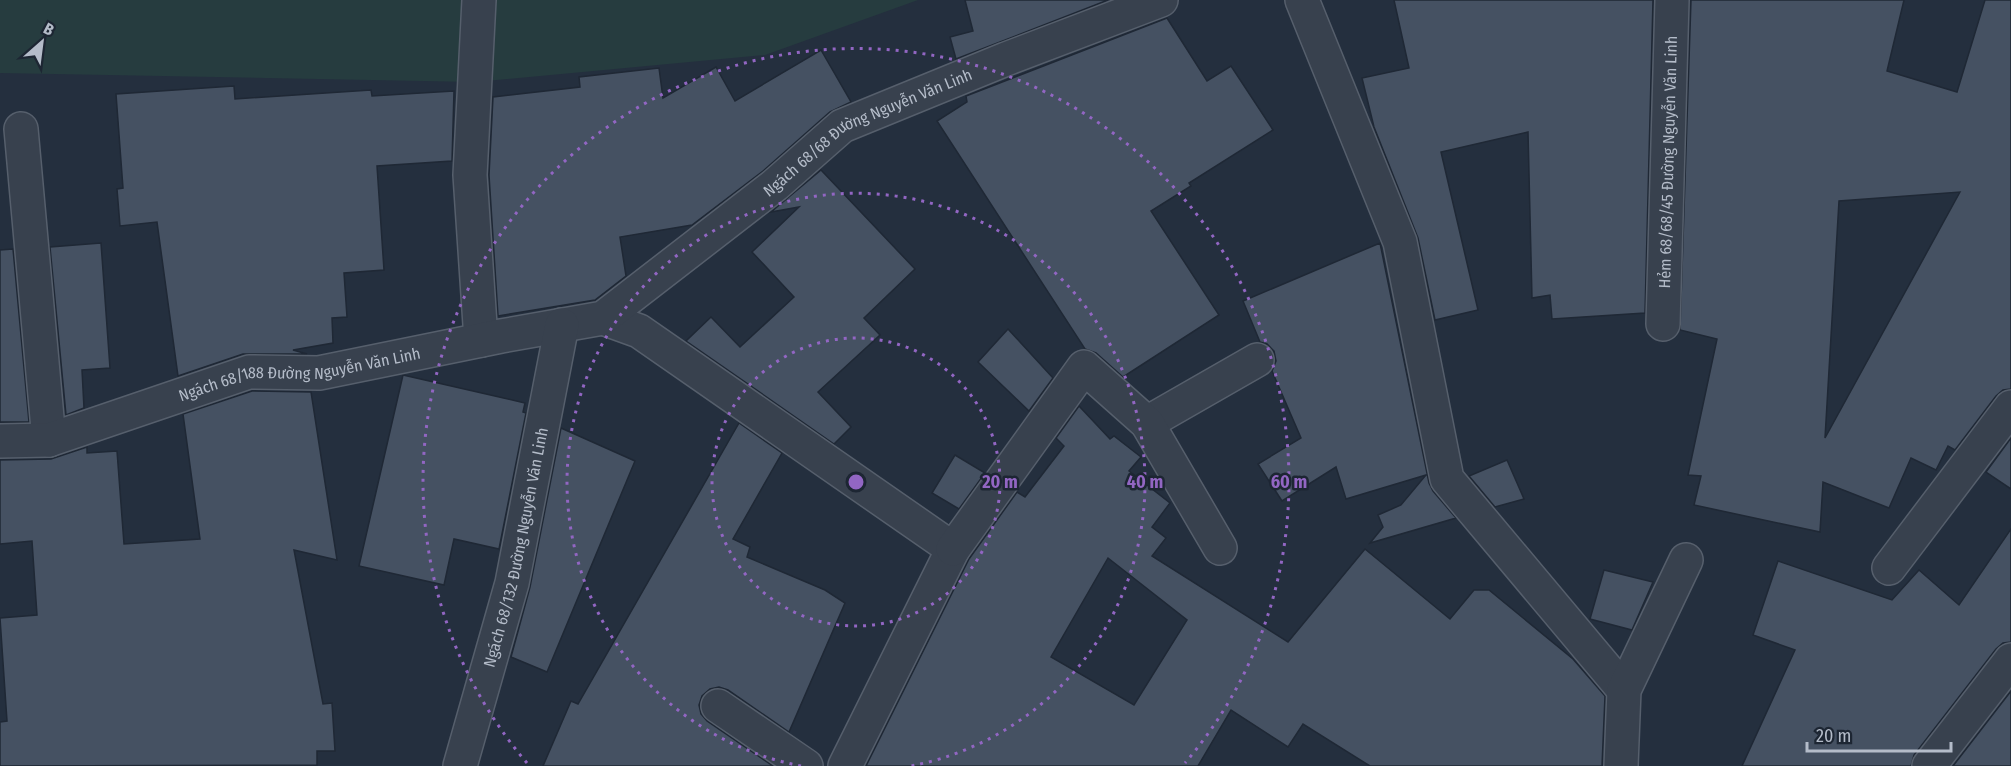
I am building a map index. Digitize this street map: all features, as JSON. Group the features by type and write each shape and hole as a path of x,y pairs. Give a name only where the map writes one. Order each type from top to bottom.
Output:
{"street":[{"path":"479,0 470,175 481,340"},
{"name":"Ngách 68/68 Đường Nguyễn Văn Linh","path":"603,318 775,185 842,126 1006,59 1161,0"},
{"path":"1302,0 1400,242 1447,479 1624,690"},
{"name":"Hẻm 68/68/45 Đường Nguyễn Văn Linh","path":"1663,324 1672,0"},
{"path":"21,129 49,440"},
{"path":"603,318 639,331 953,549"},
{"name":"Ngách 68/188 Đường Nguyễn Văn Linh","path":"0,441 49,440 249,372 319,373 603,318"},
{"name":"Ngách 68/132 Đường Nguyễn Văn Linh","path":"460,766 512,583 562,325"},
{"path":"1147,423 1257,360"},
{"path":"845,766 953,549 1084,366 1147,423 1220,548"},
{"path":"1889,568 2011,407"},
{"path":"1621,766 1624,690 1686,560"},
{"path":"1929,766 2011,660"},
{"path":"718,706 806,766"}],"green space":[{"path":"0,0 918,0 765,55 475,82 0,73"}],"building":[{"path":"965,0 1108,0 956,59 950,37 973,31"},
{"path":"1394,0 1653,0 1645,313 1552,319 1550,295 1532,298 1528,132 1441,152 1478,310 1435,320 1418,238 1374,127 1362,78 1409,68"},
{"path":"1691,0 1904,0 1887,71 1957,92 1985,0 2011,0 2011,389 2003,390 1996,396 1955,450 1948,446 1936,470 1911,458 1889,508 1823,482 1820,532 1694,505 1701,476 1688,475 1717,339 1680,330","holes":["1960,192 1825,438 1839,201"]},
{"path":"1167,18 1207,81 1231,66 1273,130 1189,183 1191,186 1151,211 1219,315 1123,377 1096,353 1085,349 937,121 967,102 966,96"},
{"path":"821,50 851,102 830,112 763,171 692,225 620,237 626,276 595,300 498,316 489,175 493,97 580,87 579,77 659,68 663,98 716,67 735,101"},
{"path":"234,86 235,99 371,90 372,96 454,91 452,161 377,166 384,270 344,273 347,317 332,318 333,343 293,350 307,354 243,354 178,376 157,222 120,226 117,189 123,188 116,94"},
{"path":"821,170 915,269 864,318 880,335 818,392 851,427 834,444 686,341 711,317 740,347 794,297 752,252 799,207 771,212"},
{"path":"101,243 110,368 82,370 84,408 66,415 50,247"},
{"path":"1380,243 1429,483 1456,518 1370,543 1383,527 1378,515 1401,505 1426,475 1346,499 1336,467 1282,501 1258,464 1301,438 1272,371 1276,361 1274,351 1267,344 1260,342 1243,301"},
{"path":"13,249 29,422 0,422 0,250"},
{"path":"1008,329 1053,378 1029,411 978,362"},
{"path":"403,375 525,403 523,412 526,413 499,549 454,539 444,585 359,566"},
{"path":"252,391 311,392 337,560 294,550 323,704 332,703 335,751 317,751 317,765 0,766 0,722 7,721 0,618 37,615 32,541 0,544 0,460 51,459 87,447 87,453 117,451 124,544 200,539 183,414"},
{"path":"1079,406 1110,439 1114,436 1141,457 1129,471 1170,503 1152,527 1166,538 1152,556 1288,642 1365,549 1450,619 1474,590 1489,590 1573,659 1605,696 1602,766 1370,766 1303,724 1288,747 1231,710 1198,766 866,766 969,559 1017,492 1025,497 1064,446 1056,438","holes":["1108,558 1187,620 1134,705 1051,657"]},
{"path":"739,423 782,453 733,539 750,547 747,557 825,590 845,603 789,732 728,690 719,687 710,689 702,696 699,705 701,714 707,721 773,766 543,766 571,701 578,704"},
{"path":"561,428 635,461 547,672 511,657 530,587"},
{"path":"2011,438 2011,489 1986,472"},
{"path":"955,455 985,473 959,509 932,493"},
{"path":"1507,460 1524,499 1495,507 1469,476"},
{"path":"2011,529 2011,642 2003,643 1996,649 1914,755 1911,766 1742,766 1795,650 1753,635 1778,561 1892,600 1919,570 1959,605"},
{"path":"1604,570 1653,582 1632,630 1590,619"},
{"path":"2011,691 2011,766 1953,766"}]}
